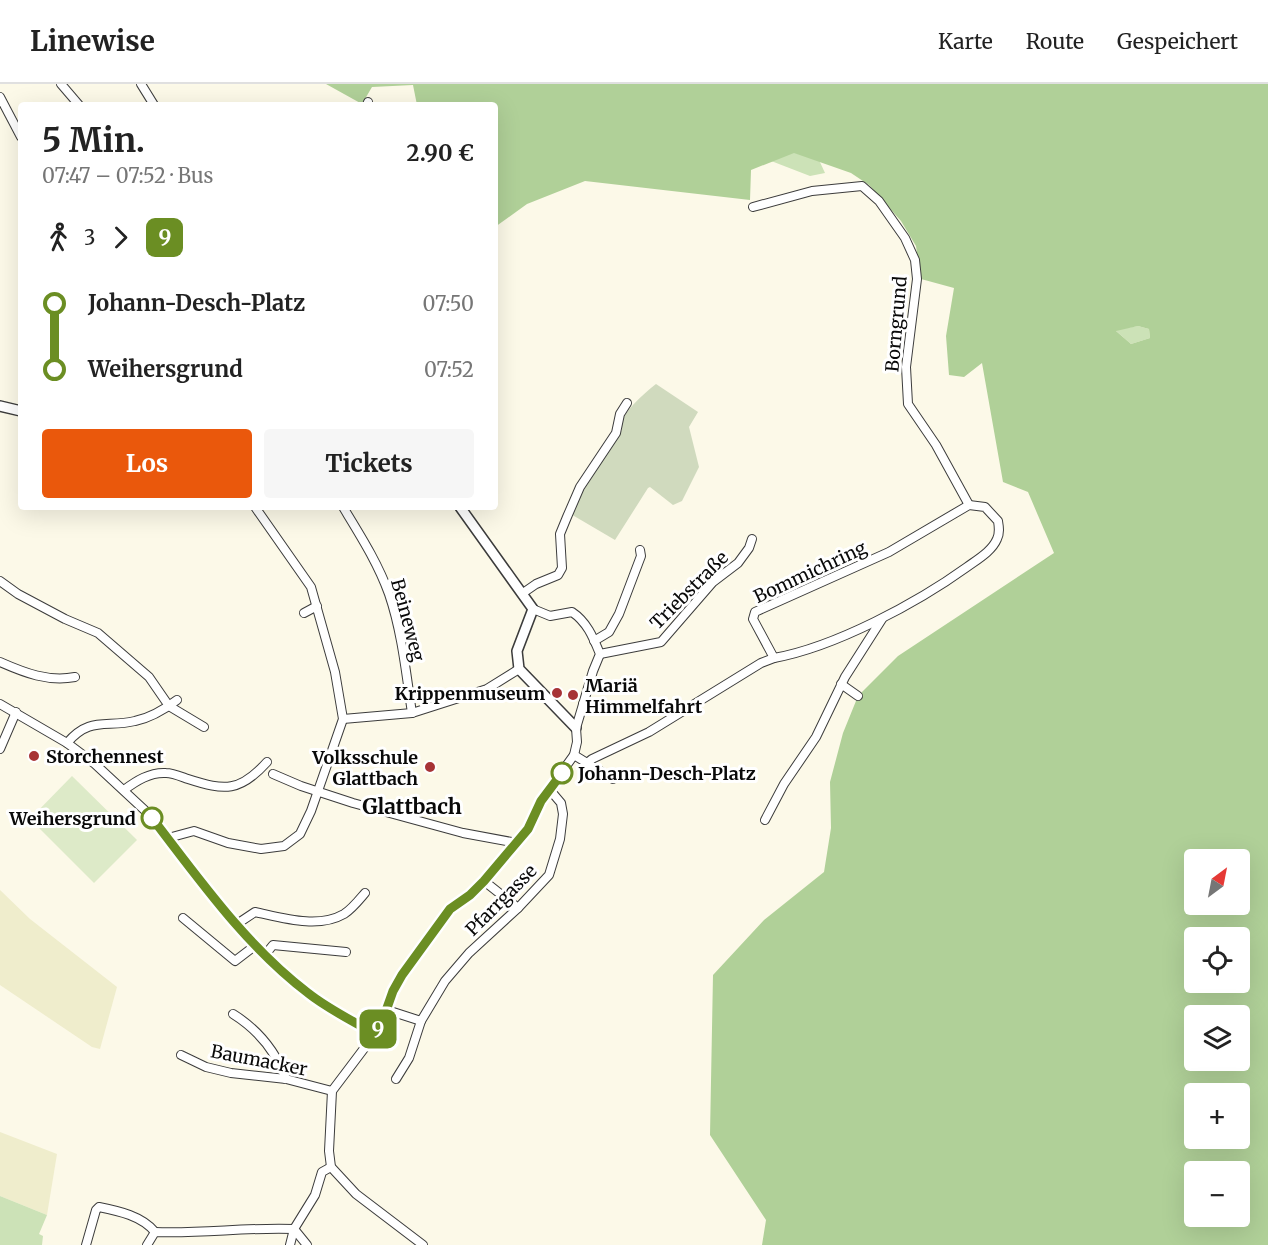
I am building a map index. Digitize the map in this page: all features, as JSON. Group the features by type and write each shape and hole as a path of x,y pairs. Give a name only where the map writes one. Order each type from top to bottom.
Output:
{"street":[{"path":"61,84 76,102"},
{"path":"141,84 152,102"},
{"path":"0,98 18,131"},
{"name":"Borngrund","path":"753,207 812,191 862,186 879,201 905,238 915,260 917,279 906,367 908,404 936,445 969,505"},
{"path":"524,593 536,584 558,575 562,568 560,534 580,488 616,433 620,414 627,403"},
{"path":"0,406 18,410"},
{"path":"587,763 649,732 761,663 829,641 883,618 946,582 985,554 997,539 998,521 992,513 985,507 969,505"},
{"name":"Bommichring","path":"774,658 753,619 755,612 890,552 969,505"},
{"path":"168,838 195,831 228,843 261,849 284,846 300,834 311,811 343,719 335,672 311,587 257,510"},
{"name":"Beineweg","path":"345,510 371,553 389,594 402,642 412,713"},
{"path":"423,1245 356,1194 331,1167 329,1151 332,1090 375,1034 402,975 450,909 470,895 484,881 528,829 541,801 574,755 577,742 576,728 600,654 581,618 572,612 550,616 533,609 524,593 462,510"},
{"name":"Triebstraße","path":"600,654 661,642 713,582 738,563 752,539"},
{"path":"594,641 609,632 619,614 641,556 640,550"},
{"path":"0,581 18,594 65,619 98,633 149,677 169,706 204,727"},
{"path":"304,613 317,606"},
{"path":"533,609 517,651 519,669 576,728"},
{"path":"765,820 784,784 816,737 841,684 883,618"},
{"path":"0,662 28,674 50,679 75,677"},
{"path":"343,719 412,713 487,690 519,669"},
{"path":"841,684 858,696"},
{"path":"67,743 76,732 91,725 135,721 156,714 177,700"},
{"path":"0,704 67,743 95,764 152,817 210,894 265,954 309,994 375,1034"},
{"path":"583,704 627,708"},
{"path":"0,748 16,712"},
{"path":"574,755 613,779"},
{"path":"124,790 139,778 166,773 210,786 230,787 247,781 267,762"},
{"path":"273,774 317,792 463,833 517,843"},
{"name":"Pfarrgasse","path":"396,1079 409,1058 421,1020 445,981 469,953 518,908 549,875 560,839 563,814 561,803 550,790"},
{"path":"484,881 518,908"},
{"path":"237,924 255,912 290,920 326,921 346,913 365,893"},
{"path":"183,918 235,961 256,945"},
{"path":"265,954 273,945 346,952"},
{"path":"387,1010 421,1020"},
{"path":"232,1014 248,1024 261,1038 280,1064 286,1079"},
{"name":"Baumacker","path":"181,1055 206,1067 231,1073 286,1079 332,1090"},
{"path":"290,1245 294,1229 315,1195 322,1172 331,1167"},
{"path":"86,1245 96,1210 99,1207 112,1209 146,1222 155,1232 294,1229"},
{"path":"294,1229 307,1245"},
{"path":"147,1245 155,1232"}],"shaded area":[{"path":"0,890 30,919 117,987 100,1049 92,1047 0,985"},
{"path":"0,1132 57,1154 47,1215 0,1196"}],"green space":[{"path":"326,84 1268,84 1268,1245 762,1245 766,1220 710,1135 713,975 764,920 824,872 831,828 830,782 843,733 858,696 898,656 1054,553 1028,492 1003,482 982,363 964,377 949,375 946,336 954,288 921,279 916,246 901,221 869,185 851,173 794,153 751,170 750,200 585,181 527,204 498,225 498,102 416,102 413,85 372,87 363,102 358,102","holes":["1138,326 1149,329 1150,338 1131,344 1116,331"]},
{"path":"773,136 819,160 825,173 810,176 766,159"},
{"path":"1138,326 1149,329 1150,338 1131,344 1115,330"},
{"path":"656,384 698,412 689,427 699,467 682,501 673,505 650,487 648,488 615,540 569,513 622,430 619,427 629,409"},
{"path":"72,776 137,840 94,883 30,819"},
{"path":"0,1196 47,1215 39,1234 43,1236 42,1245 0,1245"}],"bus line":[{"name":"9","path":"152,818 210,894 265,954 309,994 375,1034 402,975 450,909 470,895 517,843 528,829 541,801 562,773"}],"place":[{"name":"Krippenmuseum","path":"557,693"},
{"name":"Mariä Himmelfahrt","path":"573,695"},
{"name":"Storchennest","path":"34,756"},
{"name":"Volksschule Glattbach","path":"430,767"},
{"name":"Johann-Desch-Platz","path":"562,773"},
{"name":"Weihersgrund","path":"152,818"}],"district":[{"name":"Glattbach","path":"412,806"}]}
